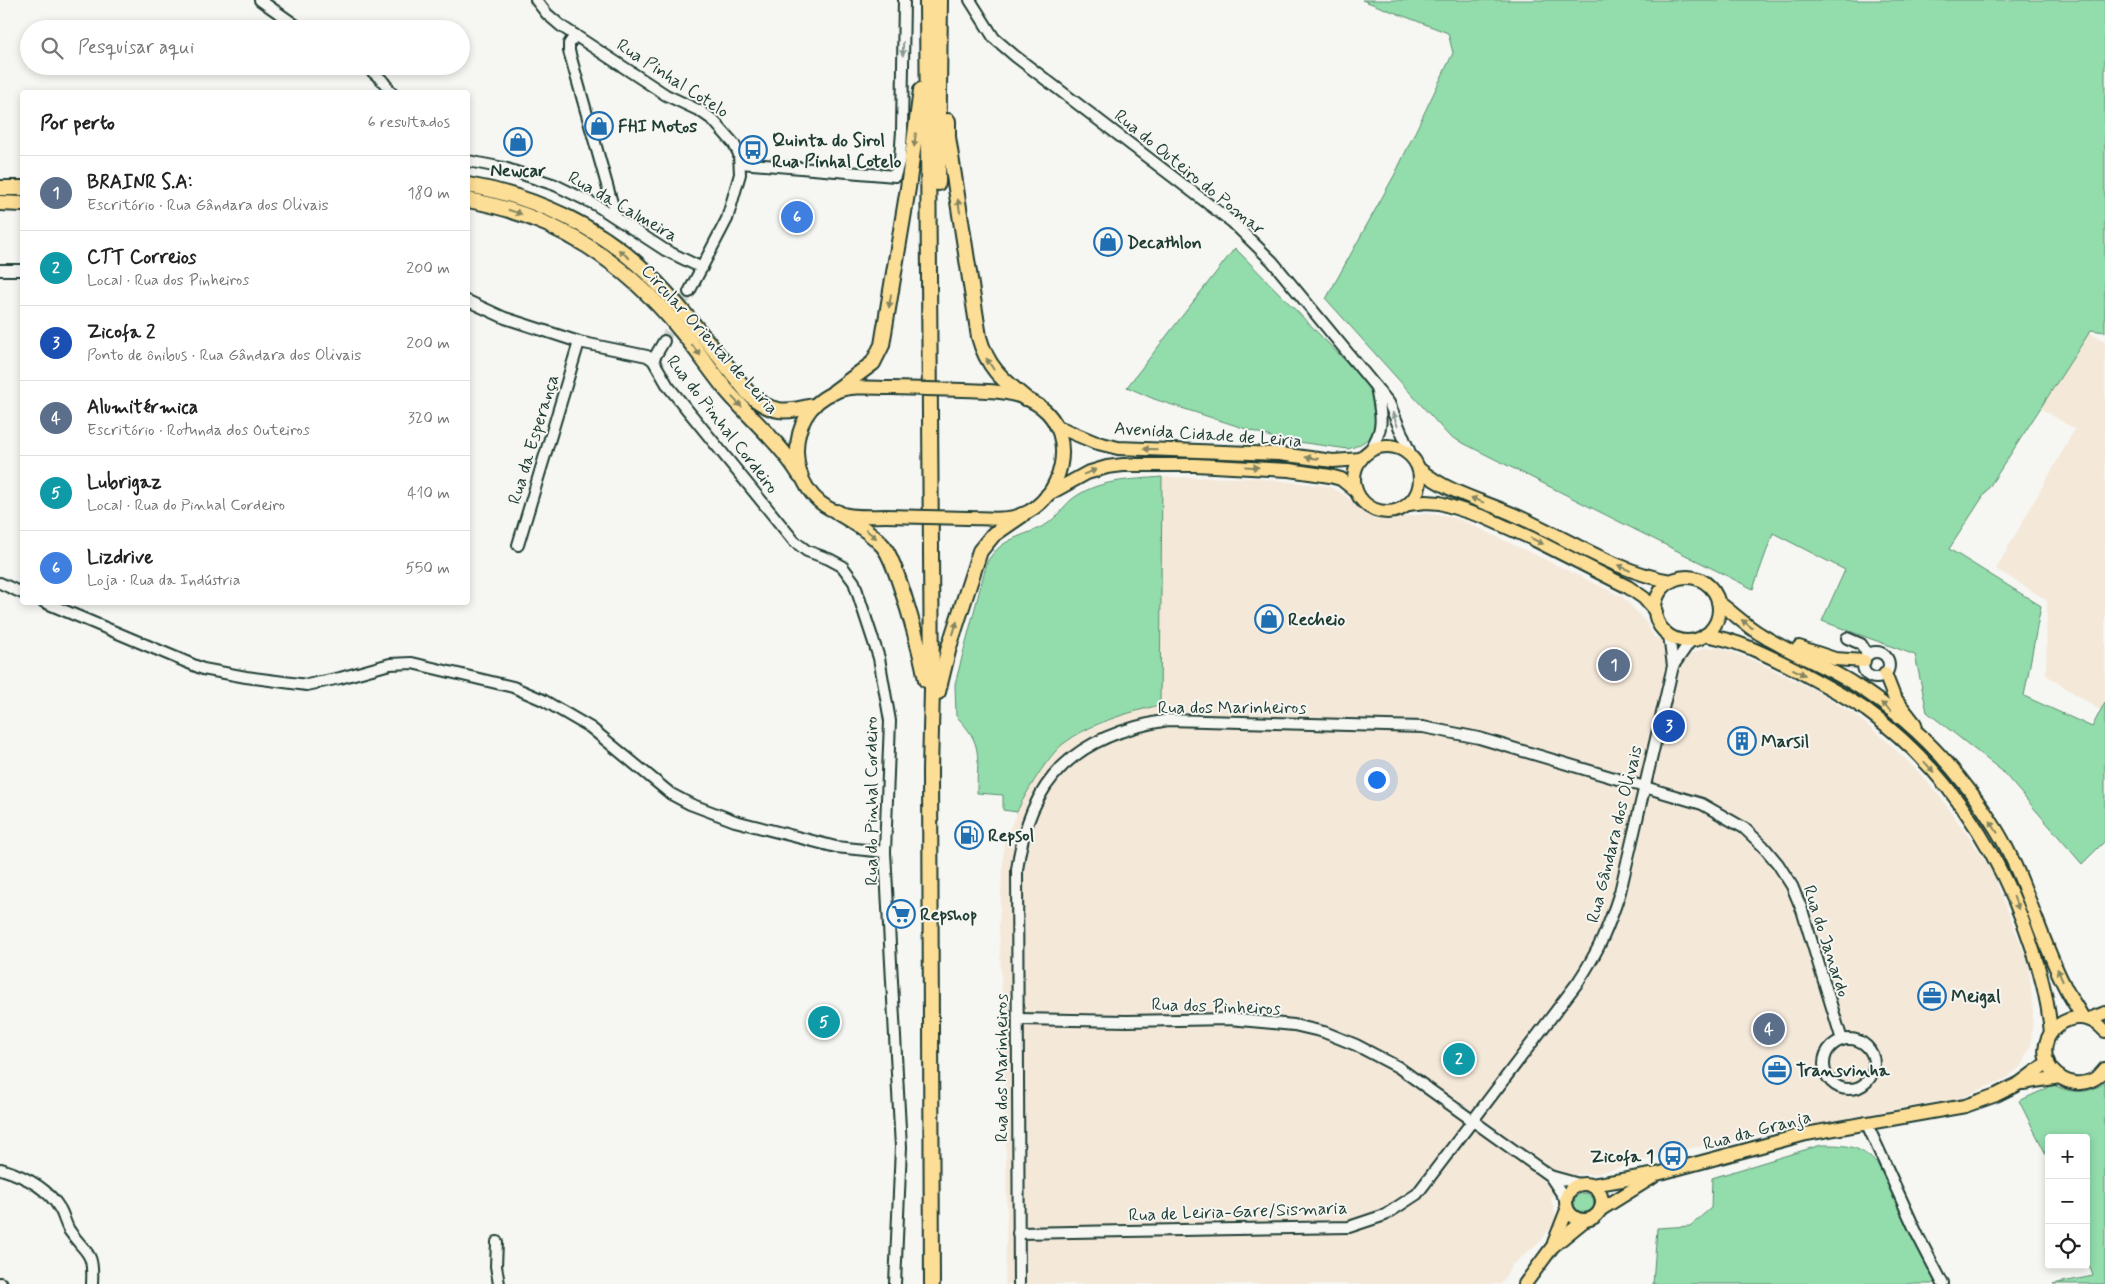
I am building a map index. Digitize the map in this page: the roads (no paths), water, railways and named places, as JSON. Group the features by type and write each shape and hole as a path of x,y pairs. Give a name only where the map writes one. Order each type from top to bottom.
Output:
{"highway":[{"path":"927,0 931,404 932,1284"},
{"path":"942,0 948,137 979,337 992,369 1025,398"},
{"path":"940,1284 936,377 942,0"},
{"path":"834,392 869,367 878,355 882,345 908,188 926,39"},
{"name":"Circular Oriental de Leiria","path":"470,186 546,208 587,229 616,248 645,271 670,297 749,394 758,402 777,411 792,411 814,406"},
{"path":"0,188 20,188"},
{"name":"Circular Oriental de Leiria","path":"470,200 514,211 540,221 568,234 618,267 650,296 682,331 728,391 780,445 800,475"},
{"path":"0,203 20,204"},
{"path":"837,512 872,534 884,547 892,560 924,668 931,720"},
{"path":"938,692 949,647 980,551 993,535 1022,515"}],"main road":[{"path":"856,388 963,390 1003,392 1025,398 1042,408 1056,426 1062,442 1062,460 1060,469 1047,495 1033,509 1022,515 1001,518 968,518 886,516 837,512 815,497 800,475 797,463 797,442 802,423 814,406 834,392 856,388"},
{"name":"Avenida Cidade de Leiria","path":"1056,426 1094,442 1118,448 1280,454 1333,461 1365,455"},
{"path":"1656,612 1644,598 1628,587 1509,528 1446,505 1426,502 1408,504 1394,511 1379,511 1365,504 1356,491 1354,478 1365,455 1381,446 1392,446 1402,449 1411,455 1419,469 1452,491 1516,515 1638,574 1671,581 1689,577 1699,579 1708,584 1718,602 1718,617 1715,624 1705,635"},
{"name":"Avenida Cidade de Leiria","path":"1047,495 1087,473 1107,467 1132,465 1204,465 1289,470 1341,479 1356,491"},
{"path":"1408,504 1419,488 1419,469"},
{"path":"1671,581 1657,598 1656,612 1660,625 1669,635 1691,640 1705,635 1722,637 1758,652 1842,695 1865,710 1906,743 1944,783 1978,829 2013,895 2047,996 2051,1033 2046,1047 2048,1062 2060,1078 2083,1083 2097,1077 2105,1069"},
{"path":"1718,602 1773,642 1837,675 1867,693 1905,722 1936,752"},
{"path":"1773,642 1835,659 1866,658"},
{"path":"1885,674 1894,697 1984,811 2009,852 2064,985 2086,1018 2100,1025 2105,1031"},
{"path":"2051,1033 2065,1020 2086,1018 2105,1013"},
{"path":"2020,1083 2048,1062"},
{"path":"2020,1083 2060,1078"},
{"name":"Rua da Granja","path":"1585,1185 1657,1174 1806,1134 1965,1106 1996,1095 2020,1083"},
{"name":"Rua da Granja","path":"1600,1210 1657,1174"},
{"path":"1525,1284 1554,1246 1600,1210 1602,1205 1600,1193 1585,1185 1570,1190 1554,1246"},
{"path":"1566,1205 1573,1217 1585,1220"}],"street":[{"path":"260,0 288,20"},
{"name":"Rua Pinhal Cotelo","path":"536,0 547,14 575,35 666,95 700,111 713,120 734,144 740,163"},
{"path":"689,292 727,219 740,174 740,163 895,176 900,159 902,131 904,0"},
{"name":"Rua do Outeiro do Pomar","path":"970,0 994,38 1232,222 1278,268 1389,403 1411,455"},
{"path":"575,35 569,44 569,51 616,216"},
{"path":"376,75 390,90"},
{"name":"Rua da Calmeira","path":"470,161 538,178 585,199 616,216 652,242 702,268"},
{"path":"0,270 20,270"},
{"name":"Rua do Pinhal Cordeiro","path":"470,302 519,323 579,342 647,356 653,360 668,386 794,541 807,551 842,566 854,582 880,658 890,721 885,852 901,1147 895,1284"},
{"path":"653,360 664,341"},
{"name":"Rua da Esperança","path":"518,545 579,342"},
{"path":"1365,455 1376,442 1382,427 1376,386"},
{"path":"0,583 20,592"},
{"path":"51,605 203,669 246,677 307,685 390,664 412,663 513,687 543,700 591,728 671,794 690,804 735,821 836,847 885,852"},
{"name":"Rua Gândara dos Olivais","path":"1669,635 1673,666"},
{"path":"1847,638 1861,644 1866,658 1864,669 1869,676 1877,678 1885,674 1889,667 1887,658 1881,653 1866,658"},
{"name":"Rua Gândara dos Olivais","path":"1473,1120 1578,982 1598,950 1610,925 1620,892 1673,666 1691,640"},
{"name":"Rua dos Marinheiros","path":"1019,1284 1017,870 1021,842 1030,816 1049,780 1063,764 1094,742 1126,728 1168,720 1423,727 1480,738 1644,785"},
{"name":"Rua do Janardo","path":"1644,785 1702,804 1723,815 1744,828 1778,864 1792,886 1802,910 1842,1040"},
{"name":"Rua dos Pinheiros","path":"1018,1019 1126,1021 1228,1019 1294,1025 1324,1032 1398,1067 1550,1176 1585,1185"},
{"path":"1842,1040 1857,1040 1864,1044 1873,1057 1872,1072 1868,1079 1855,1088 1838,1086 1831,1081 1824,1066 1828,1050 1842,1040"},
{"name":"Rua de Leiria-Gare/Sismaria","path":"1018,1232 1349,1227 1385,1215 1418,1194 1473,1120"},
{"path":"1866,1122 1918,1236 1944,1284"},
{"path":"1,1169 40,1187 56,1204 70,1232 90,1256 92,1284"},
{"name":"Rua dos Pinheiros","path":"1550,1176 1566,1205"},
{"path":"497,1242 496,1266 499,1284"}],"tunnel":[{"path":"664,341 689,292"}],"place":[{"name":"FHI Motos","path":"599,126"},
{"name":"Newcar","path":"518,142"},
{"name":"Quinta do Sirol Rua Pinhal Cotelo","path":"753,150"},
{"name":"Lizdrive","path":"797,217"},
{"name":"Decathlon","path":"1108,242"},
{"name":"Recheio","path":"1269,619"},
{"name":"BRAINR S.A:","path":"1614,665"},
{"name":"Zicofa 2","path":"1669,726"},
{"name":"Marsil","path":"1742,741"},
{"name":"Repsol","path":"969,835"},
{"name":"Repshop","path":"901,914"},
{"name":"Meigal","path":"1932,996"},
{"name":"Lubrigaz","path":"824,1022"},
{"name":"Alumitérmica","path":"1769,1029"},
{"name":"CTT Correios","path":"1459,1059"},
{"name":"Transvinha","path":"1777,1070"},
{"name":"Zicofa 1","path":"1673,1156"}]}
